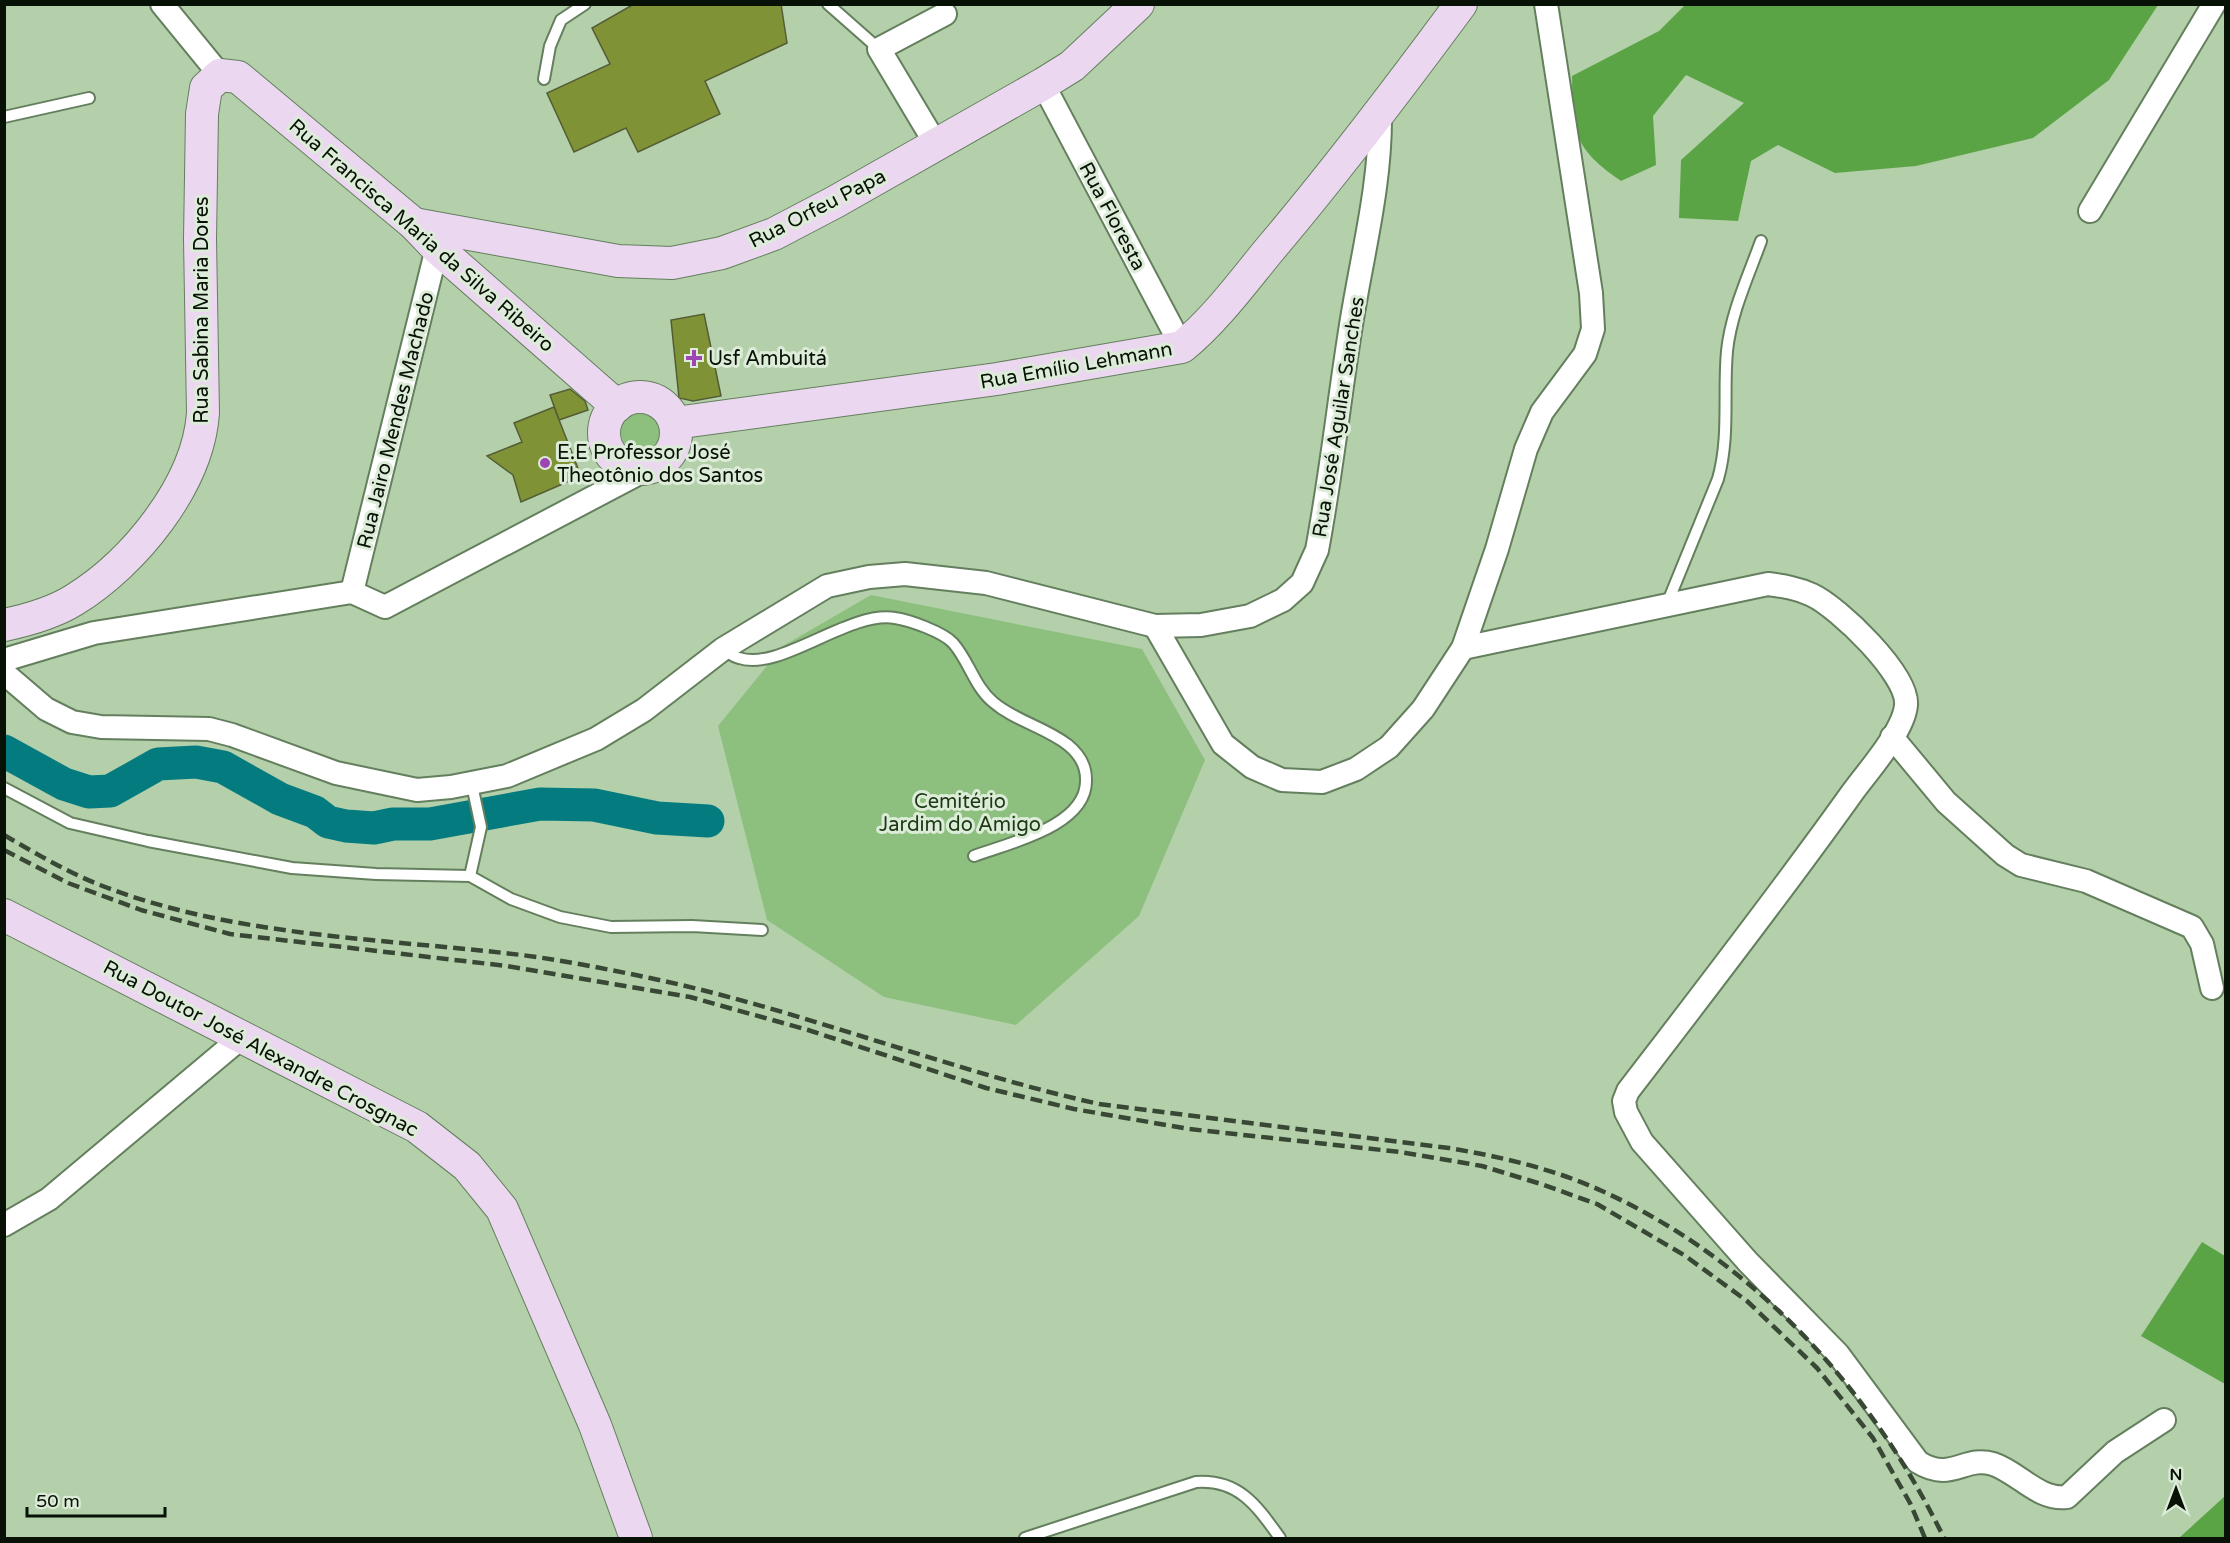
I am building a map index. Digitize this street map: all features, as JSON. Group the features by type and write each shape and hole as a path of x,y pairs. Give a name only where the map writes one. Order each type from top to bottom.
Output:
{"main road":[{"name":"Rua Orfeu Papa","path":"414,224 618,261 672,263 722,253 774,234 937,146 1043,84 1072,66 1138,4"},
{"name":"Rua Emílio Lehmann","path":"675,423 997,380 1182,347 1199,333 1233,296 1337,169 1461,4"},
{"name":"Rua Sabina Maria Dores","path":"4,625 48,613 72,601 93,586 153,526 176,495 191,464 202,430 204,405 200,239 202,114 206,88 220,75"},
{"name":"Rua Francisca Maria da Silva Ribeiro","path":"220,75 238,77 414,224 437,248 617,406"},
{"path":"632,398 653,400 663,405 675,423 674,447 657,466 627,473 606,445 604,432 606,420 617,406 632,398"},
{"name":"Rua Doutor José Alexandre Crosgnac","path":"4,915 417,1127 467,1166 502,1209 595,1425 636,1539"}],"street":[{"path":"162,4 220,75"},
{"path":"1155,626 1223,744 1252,767 1282,780 1322,782 1356,769 1389,747 1423,709 1463,648 1497,549 1526,449 1542,412 1585,354 1593,329 1591,293 1546,4"},
{"path":"2090,211 2214,4"},
{"path":"937,146 879,49 945,14"},
{"name":"Rua Floresta","path":"1043,84 1182,347"},
{"name":"Rua José Aguilar Sanches","path":"4,673 45,709 72,722 101,727 209,729 336,773 417,790 475,795 596,739 644,710 723,649 826,586 905,574 986,583 1155,626 1201,625 1250,616 1283,600 1302,583 1317,550 1351,322 1365,255 1380,140 1380,113"},
{"name":"Rua Jairo Mendes Machado","path":"352,592 437,248"},
{"path":"4,660 94,633 352,592 386,607 627,473"},
{"path":"1463,648 1768,584 1797,588 1814,596 1838,611 1869,643 1905,689 1904,715 1892,737 1826,831 1628,1091 1624,1101 1626,1112 1642,1142 1660,1164 1748,1262 1838,1354 1918,1462 1928,1469 1952,1470 1984,1462 1995,1465 2052,1497 2067,1497 2115,1452 2164,1420"},
{"path":"1892,737 1946,802 2005,855 2021,865 2086,881 2192,927 2202,944 2212,988"},
{"path":"4,1225 49,1199 242,1037"}],"lane":[{"path":"544,78 550,46 561,20 585,4"},
{"path":"828,4 879,49"},
{"path":"4,117 89,98"},
{"path":"1667,604 1724,459 1727,350 1738,304 1761,241"},
{"path":"723,649 739,658 769,657 798,648 876,616 896,618 920,625 951,641 982,693 1000,708 1045,729 1070,747 1085,766 1086,783 1083,801 1053,827 974,856"},
{"path":"4,788 70,823 237,858 303,869 376,874 470,876 511,899 560,917 611,927 692,926 762,930"},
{"path":"470,876 481,827 475,795"},
{"path":"1025,1539 1196,1482 1215,1481 1237,1488 1280,1539"}],"green space":[{"path":"1685,5 2158,5 2109,80 2033,138 1916,166 1835,173 1778,145 1751,161 1738,221 1679,218 1681,160 1744,103 1686,75 1653,116 1656,165 1621,181 1584,148 1575,125 1572,76 1659,31"},
{"path":"641,412 655,418 661,432 655,446 641,452 627,446 621,432 627,418"},
{"name":"Cemitério Jardim do Amigo","path":"871,595 1142,649 1205,760 1139,916 1016,1025 884,997 767,920 718,726 783,646"},
{"path":"2202,1242 2225,1256 2225,1384 2141,1336"},
{"path":"2225,1496 2225,1538 2179,1538"}],"building":[{"path":"634,4 781,4 787,43 705,81 720,114 638,152 626,128 574,152 547,93 610,64 592,28"},
{"name":"Usf Ambuitá","path":"704,314 721,396 693,401 679,398 671,320"},
{"path":"570,389 585,401 588,410 559,420 550,395"},
{"path":"554,407 581,476 521,502 513,475 487,456 522,442 514,423"}],"waterway":[{"path":"4,751 64,784 89,792 110,791 158,764 196,762 223,767 280,799 315,812 328,822 346,826 374,828 393,824 430,824 540,804 594,805 657,818 708,821"}],"railway":[{"path":"4,835 63,868 100,885 148,902 198,915 299,932 559,960 707,991 986,1074 1099,1104 1449,1148 1508,1160 1565,1176 1602,1191 1657,1220 1709,1254 1758,1292 1803,1335 1844,1381 1882,1431 1915,1483 1944,1538"},
{"path":"4,850 68,883 141,910 230,934 507,966 690,997 808,1030 986,1088 1074,1109 1189,1129 1400,1152 1482,1166 1597,1204 1684,1255 1747,1301 1817,1368 1873,1438 1910,1503 1925,1538"}],"place":[{"name":"Usf Ambuitá","path":"694,358"},
{"name":"E.E Professor José Theotônio dos Santos","path":"545,463"}]}
